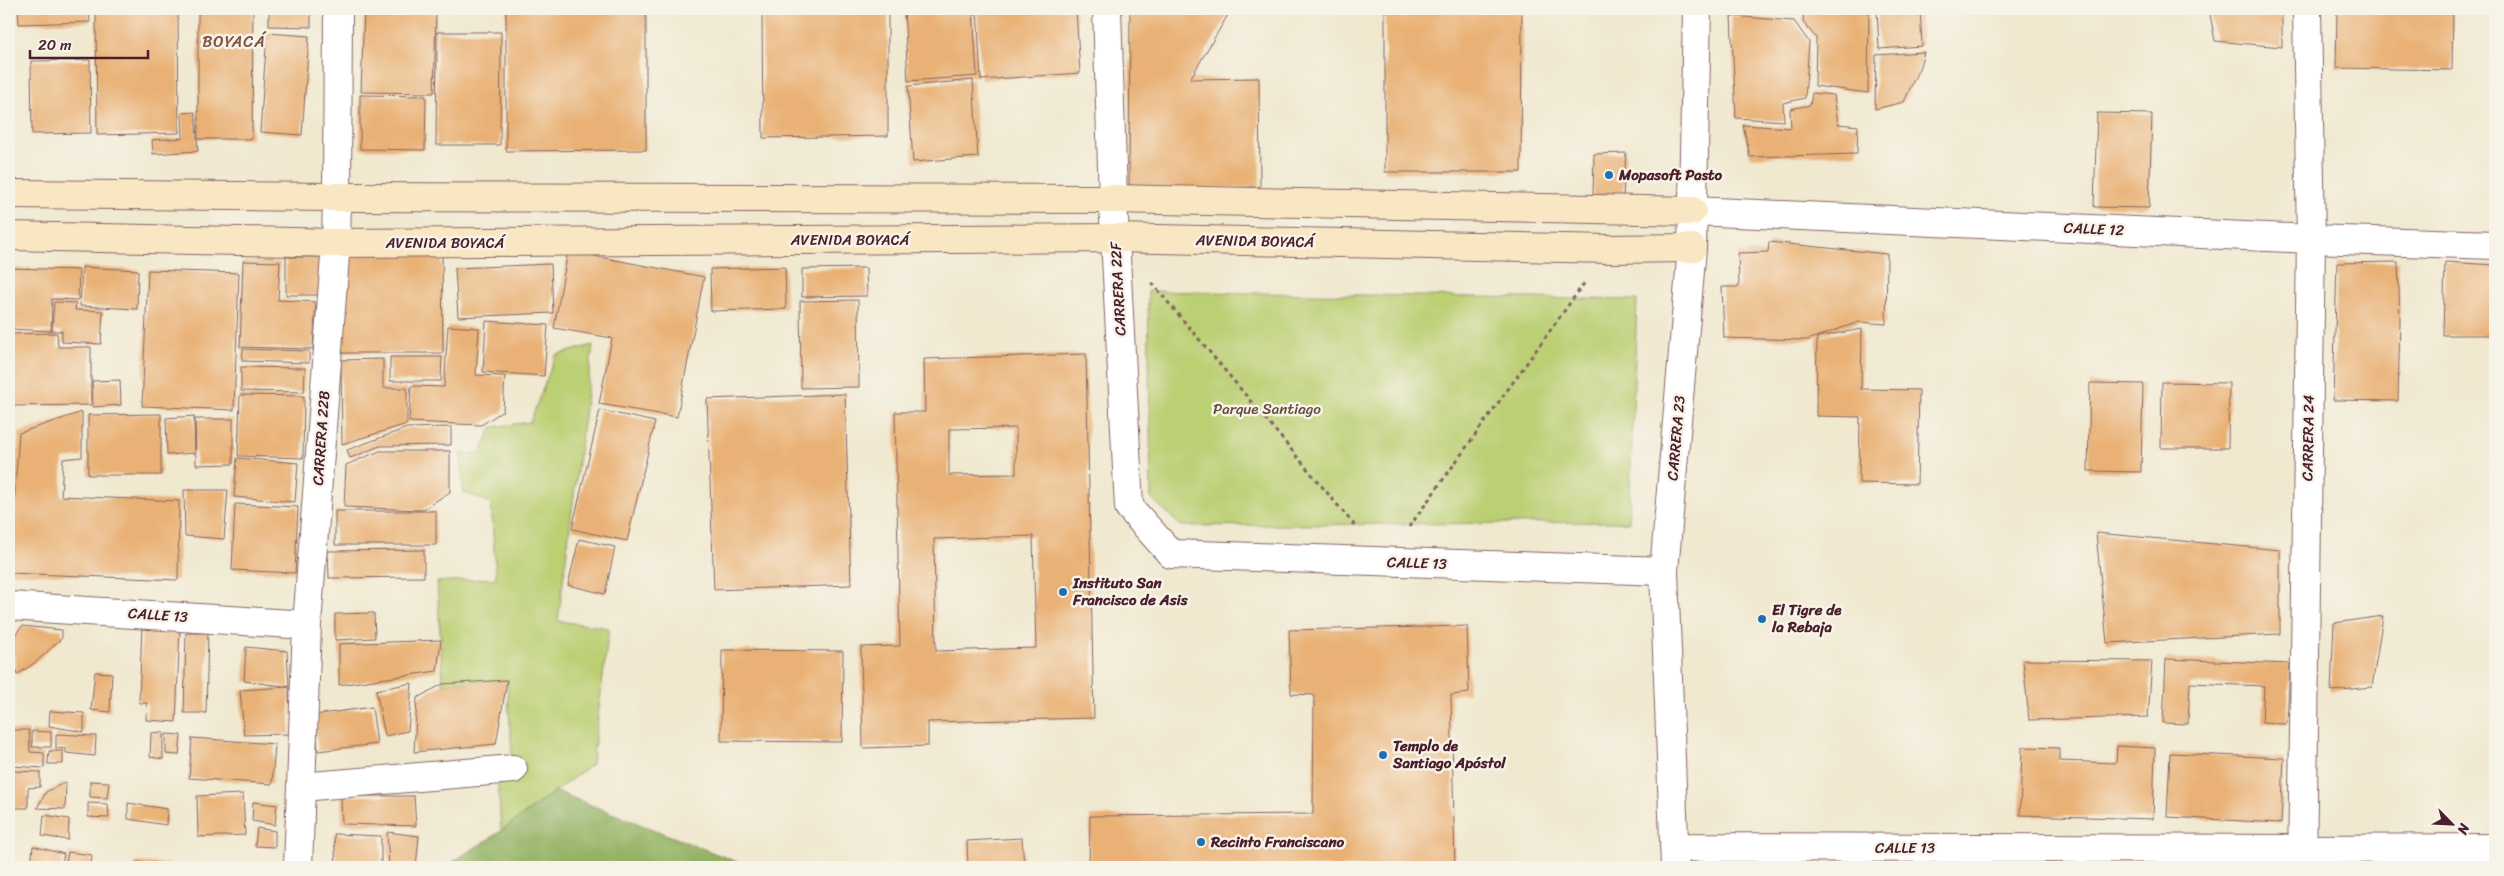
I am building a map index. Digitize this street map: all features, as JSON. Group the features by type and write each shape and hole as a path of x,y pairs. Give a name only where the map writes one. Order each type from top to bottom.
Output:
{"main road":[{"path":"9,194 337,197 1113,198 1692,211"},
{"name":"AVENIDA BOYACÁ","path":"9,236 336,243 1115,238 1609,249 1692,248"}],"street":[{"name":"CARRERA 22B","path":"298,867 307,625 336,243 338,9"},
{"name":"CARRERA 22F","path":"1107,9 1113,198 1129,507 1170,554"},
{"name":"CARRERA 23","path":"1675,857 1664,571 1692,248 1697,9"},
{"name":"CARRERA 24","path":"2302,858 2311,239 2307,9"},
{"name":"CALLE 12","path":"1692,211 2495,246"},
{"name":"CALLE 13","path":"1170,554 1664,571"},
{"name":"CALLE 13","path":"9,606 307,625"},
{"path":"300,787 513,769"},
{"name":"CALLE 13","path":"1675,857 2302,858 2495,848"}],"path":[{"path":"1115,238 1384,562 1609,249"}],"green space":[{"name":"Parque Santiago","path":"1148,291 1637,300 1629,522 1181,526 1151,498"},
{"path":"593,345 558,621 609,628 592,764 501,831 497,770 513,769 507,680 443,684 437,582 496,578 491,503 463,492 461,454 481,453 492,427 530,422 556,355"},
{"path":"555,791 750,867 445,867 501,831"}],"building":[{"path":"18,9 89,9 90,22 19,24"},
{"path":"96,9 178,9 179,133 97,135"},
{"path":"198,9 253,9 252,139 198,139"},
{"path":"269,9 311,9 311,27 269,26"},
{"path":"506,9 646,9 646,150 506,151"},
{"path":"762,9 888,9 888,136 763,138"},
{"path":"904,9 973,9 977,76 908,81"},
{"path":"977,9 1076,9 1080,73 981,80"},
{"path":"1130,9 1228,9 1228,15 1190,79 1259,78 1260,187 1129,189"},
{"path":"1385,9 1522,9 1521,172 1385,172"},
{"path":"1686,9 1686,12 1621,10"},
{"path":"1742,9 1798,9 1798,14"},
{"path":"1804,9 1869,9 1868,93 1815,86 1816,38 1803,22"},
{"path":"1877,9 1920,9 1922,46 1879,49"},
{"path":"2209,9 2282,9 2282,47 2215,41"},
{"path":"2337,9 2453,9 2452,70 2336,68"},
{"path":"364,10 436,12 434,93 361,92"},
{"path":"1731,16 1794,21 1809,42 1805,98 1783,103 1784,121 1736,118"},
{"path":"437,32 501,32 500,145 436,145"},
{"path":"267,33 309,36 302,135 260,132"},
{"path":"1924,52 1904,102 1875,109 1876,55"},
{"path":"90,60 91,133 32,134 31,61"},
{"path":"973,80 978,157 913,162 908,86"},
{"path":"1812,93 1834,95 1838,124 1858,126 1857,154 1750,157 1743,125 1791,128 1790,109 1810,105"},
{"path":"360,95 426,96 425,150 360,149"},
{"path":"195,112 198,151 153,154 152,140 183,138 182,113"},
{"path":"2097,113 2152,114 2149,208 2094,207"},
{"name":"Mopasoft Pasto","path":"1626,153 1623,197 1593,197 1594,154"},
{"path":"1769,242 1887,254 1886,324 1859,322 1807,340 1724,338 1722,287 1739,287 1738,253 1768,252"},
{"path":"442,251 443,353 342,353 342,252"},
{"path":"568,251 704,277 677,417 599,404 612,338 554,328"},
{"path":"286,257 322,257 322,295 286,295"},
{"path":"243,261 280,262 278,300 316,302 313,349 240,347"},
{"path":"2398,262 2400,319 2398,401 2333,400 2337,263"},
{"path":"2445,262 2495,265 2495,335 2443,335"},
{"path":"551,264 553,313 458,317 455,268"},
{"path":"82,267 138,270 137,309 80,306"},
{"path":"785,267 786,309 711,311 710,269"},
{"path":"9,268 79,270 78,300 52,299 51,331 9,329"},
{"path":"866,268 867,296 802,297 802,269"},
{"path":"148,270 239,273 234,410 142,406"},
{"path":"858,300 859,387 801,388 800,301"},
{"path":"54,302 76,303 75,310 103,311 101,344 62,342 62,331 52,331"},
{"path":"486,321 548,325 544,376 483,372"},
{"path":"448,326 479,328 476,375 505,376 503,411 481,425 409,422 411,386 444,387"},
{"path":"1862,329 1861,389 1919,390 1917,484 1859,483 1860,417 1816,416 1817,337"},
{"path":"57,333 58,347 91,347 91,405 9,406 9,334"},
{"path":"243,349 309,351 309,363 242,361"},
{"name":"Instituto San Francisco de Asis","path":"1086,354 1094,718 928,722 928,746 863,748 861,647 900,646 895,412 925,412 924,359","holes":["1016,428 1016,474 949,475 949,429","1033,536 1036,648 936,651 934,539"]},
{"path":"390,357 442,357 441,381 390,381"},
{"path":"383,359 383,388 407,388 407,424 342,444 341,360"},
{"path":"241,367 305,368 304,392 241,391"},
{"path":"120,380 121,405 93,407 92,381"},
{"path":"2162,382 2229,383 2228,448 2161,448"},
{"path":"2090,383 2143,384 2141,472 2088,471"},
{"path":"845,394 851,585 714,590 707,399"},
{"path":"240,395 304,396 303,458 238,456"},
{"path":"600,410 655,422 627,541 572,529"},
{"path":"82,412 82,457 63,459 61,496 179,501 178,580 9,573 19,433"},
{"path":"161,414 161,475 88,475 88,415"},
{"path":"194,416 195,453 167,455 166,418"},
{"path":"195,419 233,419 233,464 196,465"},
{"path":"451,427 451,445 380,446 350,458 347,450 407,428"},
{"path":"380,451 450,451 450,492 422,510 344,507 346,465"},
{"path":"237,458 298,463 295,502 234,497"},
{"path":"184,490 228,490 224,539 185,536"},
{"path":"235,504 298,507 295,573 232,570"},
{"path":"335,511 436,511 436,545 335,545"},
{"path":"2096,533 2280,550 2280,634 2107,643"},
{"path":"579,539 615,547 605,594 568,585"},
{"path":"424,550 424,577 329,578 328,551"},
{"path":"374,613 375,638 335,640 335,614"},
{"path":"2383,616 2372,687 2331,691 2334,623"},
{"path":"142,625 180,627 176,722 146,720 147,703 139,703"},
{"path":"22,626 62,630 62,638 37,661 17,675 11,640"},
{"name":"Templo de Santiago Apóstol","path":"1467,626 1469,693 1451,695 1455,867 1089,867 1090,816 1313,814 1314,695 1291,694 1289,630"},
{"path":"186,633 208,633 206,713 184,713"},
{"path":"441,640 437,671 339,685 339,644"},
{"path":"246,647 287,651 289,687 244,681"},
{"path":"722,650 843,651 842,742 721,741"},
{"path":"2166,659 2290,664 2287,724 2262,723 2264,686 2190,683 2188,724 2163,723"},
{"path":"2023,660 2152,661 2148,717 2029,720"},
{"path":"95,672 112,673 110,712 91,710"},
{"path":"507,680 496,744 414,752 417,698 443,684"},
{"path":"412,683 408,731 385,736 376,690"},
{"path":"289,687 290,734 244,735 240,690"},
{"path":"372,707 377,744 318,751 314,715"},
{"path":"50,711 84,713 84,732 49,726"},
{"path":"11,730 29,730 30,752 44,753 44,768 11,766"},
{"path":"32,731 51,732 51,747 32,747"},
{"path":"163,732 163,759 150,757 151,733"},
{"path":"56,734 96,736 95,756 66,753 66,749 56,748"},
{"path":"166,734 181,735 179,755 166,754"},
{"path":"192,738 275,744 272,784 189,778"},
{"path":"2117,746 2155,748 2153,819 2020,815 2022,747 2059,748 2059,761 2116,763"},
{"path":"49,751 63,751 63,764 48,764"},
{"path":"2170,753 2284,758 2281,823 2167,817"},
{"path":"12,771 40,772 40,787 28,788 28,808 11,808"},
{"path":"90,781 109,782 107,798 90,797"},
{"path":"66,782 65,809 37,808 46,792"},
{"path":"243,794 245,835 198,837 197,796"},
{"path":"341,796 414,796 416,826 342,824"},
{"path":"253,802 277,805 275,825 252,821"},
{"path":"88,803 108,804 109,818 88,817"},
{"path":"128,803 167,809 166,825 128,819"},
{"path":"44,815 69,819 68,840 42,836"},
{"path":"257,828 275,831 275,847 255,846"},
{"path":"387,832 419,836 416,867 389,867"},
{"path":"334,834 381,836 381,867 336,867"},
{"path":"1022,838 1024,867 968,867 967,841"},
{"path":"33,846 64,854 61,867 31,867"},
{"path":"68,852 92,855 91,867 65,867"},
{"path":"136,862 171,864 171,867 135,867"}],"place":[{"name":"Mopasoft Pasto","path":"1609,175"},
{"name":"Instituto San Francisco de Asis","path":"1063,592"},
{"name":"El Tigre de la Rebaja","path":"1762,619"},
{"name":"Templo de Santiago Apóstol","path":"1383,755"},
{"name":"Recinto Franciscano","path":"1201,842"}],"district":[{"name":"BOYACÁ","path":"234,41"}]}
